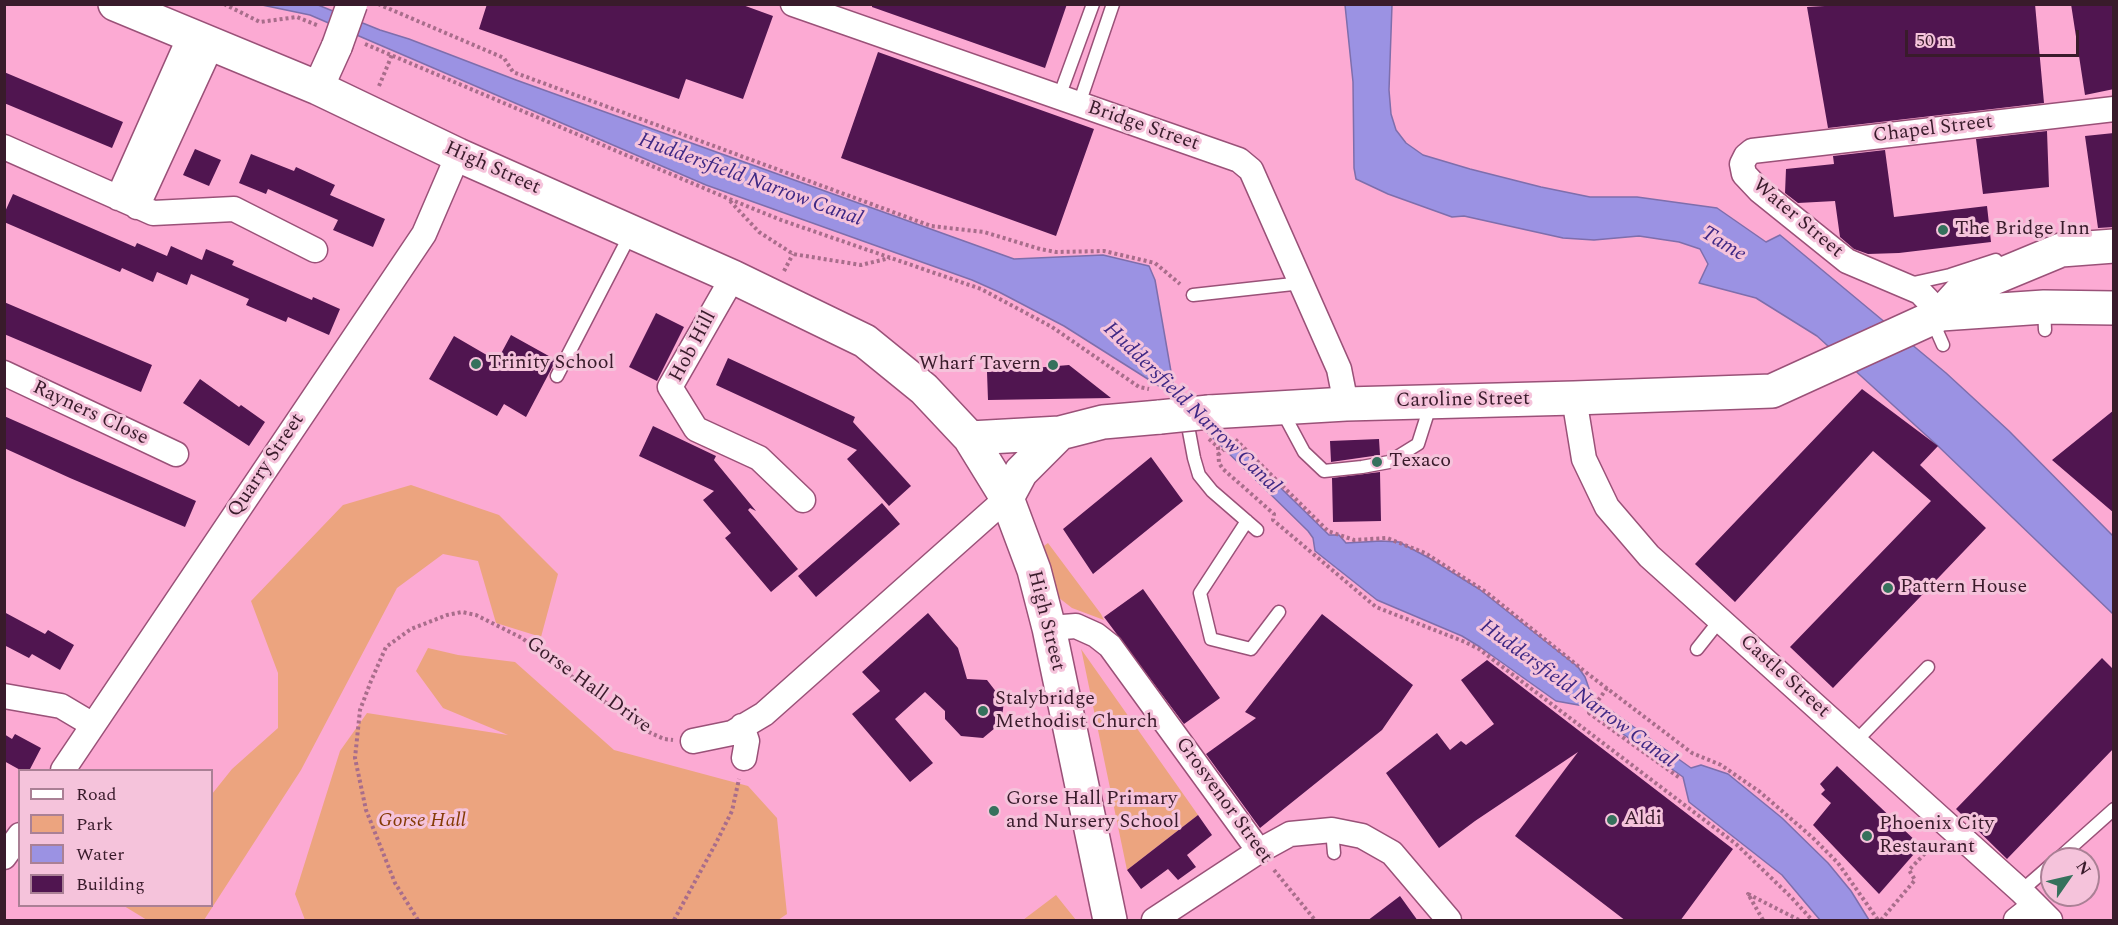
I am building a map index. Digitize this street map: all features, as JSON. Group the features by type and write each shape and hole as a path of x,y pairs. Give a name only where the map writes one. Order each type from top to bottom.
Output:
{"main road":[{"name":"High Street","path":"115,4 318,88 458,155 733,277 865,341 924,389 970,438 1007,498 1034,570 1049,628 1110,921"},
{"path":"1930,327 1962,291 2061,250 2114,246"},
{"path":"1930,327 2044,318 2114,308"},
{"name":"Caroline Street","path":"970,438 1060,433 1103,422 1346,404 1772,391 1836,362 1930,327"},
{"path":"1007,498 1021,472 1060,433"}],"street":[{"path":"318,88 342,39 352,4"},
{"name":"Bridge Street","path":"794,4 821,9 1069,101 1239,160 1251,170 1340,369 1346,404"},
{"path":"128,202 201,40"},
{"name":"Chapel Street","path":"1752,152 2114,109"},
{"path":"4,147 153,213 234,209 315,250"},
{"name":"Water Street","path":"1752,152 1746,156 1742,164 1744,174 1760,191 1847,261 1920,291 1930,327"},
{"name":"Quarry Street","path":"64,769 424,234 458,155"},
{"name":"Hob Hill","path":"733,277 670,387 696,429 759,458 803,500"},
{"name":"Rayners Close","path":"4,373 176,454"},
{"name":"Castle Street","path":"1574,398 1584,459 1607,507 1649,556 1856,741 2035,906"},
{"path":"693,741 732,732 764,714 1007,498"},
{"name":"Grosvenor Street","path":"1049,628 1076,627 1096,635 1110,646 1259,851"},
{"path":"4,696 61,706 93,725"},
{"path":"742,726 747,741 744,758"},
{"path":"1154,921 1259,851 1290,834 1333,841 1362,836 1392,853 1449,921"},
{"path":"4,857 18,838"},
{"path":"2016,921 2035,906"}],"lane":[{"path":"1069,101 1093,4"},
{"path":"1069,101 1113,4"},
{"path":"557,376 632,232"},
{"path":"1905,285 1950,275 2006,257 2019,267"},
{"path":"1193,295 1302,283"},
{"path":"1281,408 1304,452 1324,471 1389,462 1418,444 1432,402"},
{"path":"1183,416 1199,475 1212,491 1257,530"},
{"path":"1247,521 1200,593 1211,639 1251,649 1279,612"},
{"path":"1696,649 1720,620"},
{"path":"1856,741 1928,667"},
{"path":"2071,847 2114,809"}],"path":[{"path":"224,4 260,22 297,17 342,39 392,55 781,220 981,289 1052,327 1183,416 1218,447 1219,463 1223,469 1274,514 1273,520 1376,608 1479,649 1736,844 1790,896 1812,921"},
{"path":"378,4 504,58 513,72 931,226 984,232 1056,252 1104,251 1155,263 1193,295"},
{"path":"369,112 392,55"},
{"path":"727,198 759,231 793,254 861,265 892,258"},
{"path":"1220,454 1235,439 1328,531 1354,540 1387,538 1425,553 1486,592 1692,753 1721,765 1760,792 1838,863 1879,921 1915,880 1909,870 1950,827"},
{"name":"Gorse Hall Drive","path":"418,921 395,883 366,810 356,758 360,710 371,681 386,647 411,629 447,615 462,612 476,615 522,638 636,726 664,739 693,741"},
{"path":"1607,688 1589,713 1681,778"},
{"path":"674,921 732,811 744,758"},
{"name":"Grosvenor Street","path":"1259,851 1315,921"},
{"path":"1762,921 1748,894 1799,921"}],"green space":[{"path":"411,485 499,515 558,574 541,637 496,623 478,561 443,554 397,588 301,770 213,906 213,793 232,769 278,728 278,673 251,601 343,505"},
{"path":"1048,543 1104,620 1072,608 1054,594 1041,548"},
{"name":"Gorse Hall","path":"428,648 458,655 515,662 614,750 748,786 777,818 787,914 778,920 305,920 295,894 340,751 367,713 508,735 443,708 416,671"},
{"path":"1081,649 1198,815 1127,870 1082,653"},
{"path":"1056,895 1076,920 1023,920"},
{"path":"126,907 212,907 204,920 147,920"}],"water":[{"name":"Huddersfield Narrow Canal","path":"262,5 318,5 516,80 1014,259 1103,255 1149,266 1155,280 1173,383 1329,535 1339,535 1346,543 1399,542 1479,589 1578,667 1585,677 1592,697 1691,768 1701,765 1728,774 1782,818 1828,863 1851,891 1869,920 1820,920 1782,875 1689,802 1683,777 1584,706 1556,701 1462,636 1377,600 1315,551 1313,538 1308,531 1162,388 1064,326 972,280 706,185 310,15"},
{"name":"Tame","path":"1345,5 1392,5 1389,90 1391,114 1396,130 1406,143 1423,155 1541,187 1590,197 1637,197 1717,208 1766,242 1780,235 1946,373 2009,431 2113,536 2113,614 1938,446 1817,336 1756,298 1699,283 1708,264 1700,249 1679,242 1639,236 1594,240 1563,238 1464,216 1452,217 1388,194 1356,179 1353,82"}],"building":[{"path":"487,4 740,4 773,16 743,99 686,79 679,99 479,29"},
{"path":"872,4 1067,4 1045,68 872,7"},
{"path":"1860,4 2035,4 2044,103 1828,128 1807,7"},
{"path":"2071,4 2114,4 2114,89 2085,95"},
{"path":"878,52 1094,129 1056,236 841,158"},
{"path":"4,72 123,122 112,148 4,103"},
{"path":"2047,131 2049,187 1983,194 1976,139"},
{"path":"2114,133 2114,227 2098,228 2085,136"},
{"path":"195,149 221,160 209,186 183,175"},
{"path":"1885,150 1894,217 1987,206 1991,242 1899,253 1868,254 1854,249 1840,237 1835,201 1798,203 1785,193 1786,169 1834,164 1833,156"},
{"path":"251,154 294,171 296,167 335,185 330,195 385,219 373,247 333,230 338,220 268,189 266,194 239,183"},
{"path":"13,194 135,247 137,243 167,256 171,246 202,260 206,249 234,261 232,265 312,300 313,297 340,309 329,335 288,317 286,322 246,305 249,299 191,274 187,285 157,272 153,282 122,268 120,272 4,222 4,214"},
{"path":"4,302 152,365 141,392 4,334"},
{"path":"656,313 684,327 657,381 629,367"},
{"path":"511,335 556,360 526,417 504,404 497,416 429,379 454,336 497,361"},
{"path":"728,358 855,417 853,422 911,486 889,506 847,459 857,450 716,385"},
{"path":"1069,365 1111,398 988,400 987,372"},
{"path":"200,379 239,407 241,405 265,422 249,446 183,403"},
{"path":"1862,389 1938,446 1920,465 1986,528 1833,688 1790,647 1931,501 1873,451 1735,602 1695,564"},
{"path":"2114,410 2114,513 2052,460"},
{"path":"4,416 196,501 185,527 4,448"},
{"path":"653,426 716,456 714,460 756,511 750,508 748,510 798,569 771,592 725,538 731,533 703,500 714,491 639,456"},
{"path":"1379,439 1380,455 1331,462 1330,441"},
{"path":"1151,457 1183,501 1093,574 1063,529"},
{"path":"1380,472 1381,521 1333,522 1332,478"},
{"path":"882,503 900,524 816,597 798,576"},
{"path":"1143,589 1220,698 1184,724 1104,617"},
{"path":"4,612 45,634 48,630 74,645 60,670 32,654 29,658 4,645"},
{"path":"928,613 958,648 967,679 987,680 1004,702 1001,723 983,738 961,736 945,719 945,711 925,692 895,719 933,763 910,782 852,714 880,691 862,672"},
{"path":"1322,614 1413,685 1382,730 1260,828 1206,754 1256,718 1245,712"},
{"path":"2102,658 2114,670 2114,748 2007,859 1956,809"},
{"path":"1487,660 1733,849 1680,921 1626,921 1515,836 1578,752 1439,848 1386,773 1437,733 1450,750 1461,741 1466,745 1494,724 1461,680"},
{"path":"4,734 12,739 15,734 41,748 30,769 18,769 4,761"},
{"name":"Phoenix City Restaurant","path":"1837,766 1921,846 1879,894 1813,825 1831,803 1821,794 1825,790 1820,784"},
{"path":"1198,815 1212,835 1187,855 1196,867 1178,880 1168,869 1141,889 1127,870"},
{"path":"1400,896 1418,921 1367,921"}],"place":[{"name":"The Bridge Inn","path":"1943,230"},
{"name":"Trinity School","path":"476,364"},
{"name":"Wharf Tavern","path":"1053,365"},
{"name":"Texaco","path":"1377,462"},
{"name":"Pattern House","path":"1888,588"},
{"name":"Stalybridge Methodist Church","path":"983,711"},
{"name":"Gorse Hall Primary and Nursery School","path":"994,811"},
{"name":"Aldi","path":"1612,820"},
{"name":"Phoenix City Restaurant","path":"1867,836"}]}
